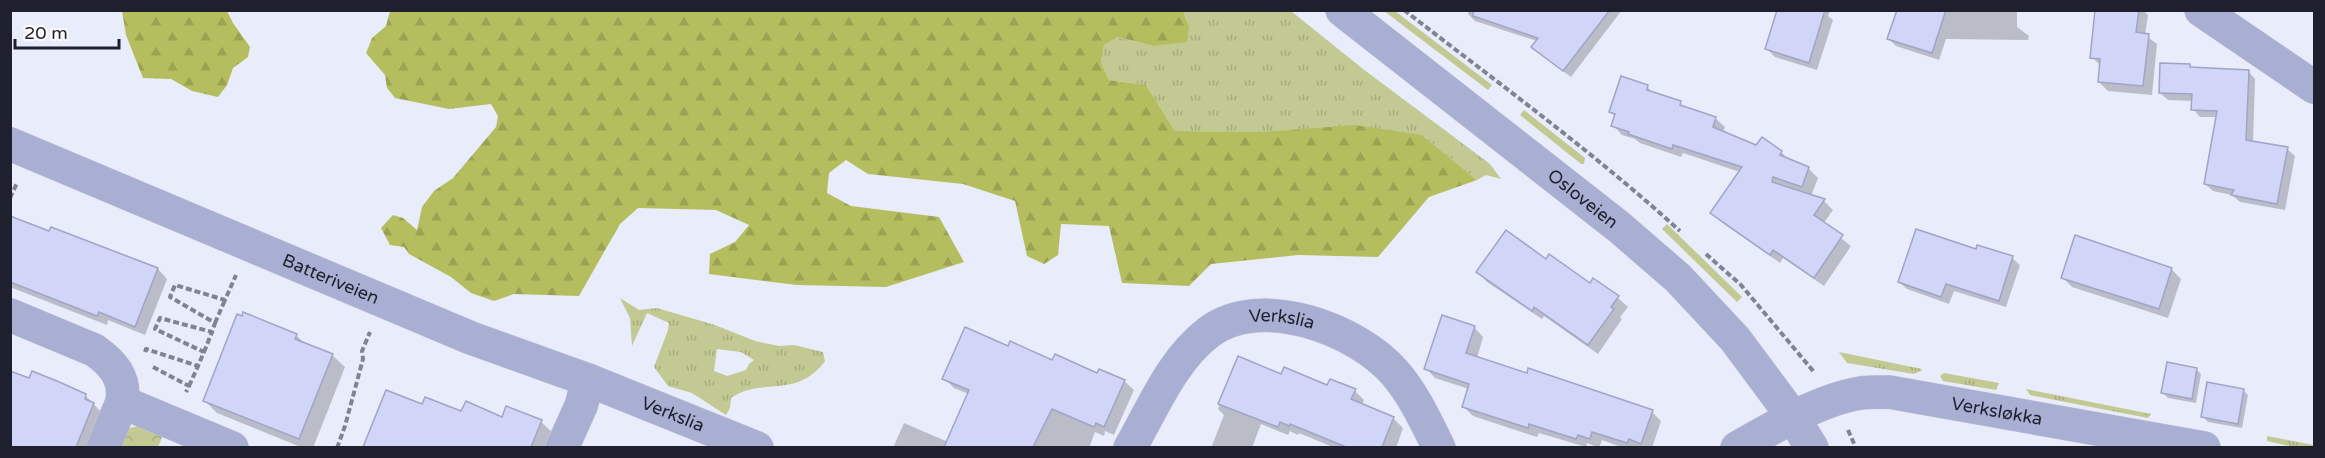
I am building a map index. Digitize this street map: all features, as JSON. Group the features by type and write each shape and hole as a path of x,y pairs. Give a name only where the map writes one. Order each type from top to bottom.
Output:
{"street":[{"name":"Osloveien","path":"1342,10 1619,227 1678,278 1724,326 1793,417 1812,447"},
{"path":"2201,10 2314,87"},
{"name":"Batteriveien","path":"10,144 461,334 588,380"},
{"path":"10,315 94,350 106,358 119,375 124,388 122,402 103,447"},
{"name":"Verkslia","path":"1130,447 1178,363 1196,343 1211,330 1229,321 1272,315 1302,320 1342,335 1367,348 1383,360 1410,394 1439,447"},
{"path":"562,447 580,406 588,380"},
{"name":"Verkslia","path":"588,380 757,447"},
{"name":"Verksløkka","path":"1793,417 1860,393 1889,392 2204,447"},
{"path":"122,402 232,447"},
{"path":"1737,447 1793,417"}],"path":[{"path":"10,198 17,183"},
{"path":"174,423 237,272"},
{"path":"215,323 170,297 175,285 225,300"},
{"path":"204,352 155,329 160,318 212,332"},
{"path":"337,447 363,359 362,351 371,328"},
{"path":"144,355 146,349 198,366"},
{"path":"151,366 189,386"}],"green space":[{"path":"122,11 227,11 250,47 248,57 233,68 227,85 218,97 192,91 171,79 143,78 126,35"},
{"path":"390,11 1183,11 1189,26 1187,42 1153,46 1118,37 1104,45 1101,62 1109,80 1146,85 1175,131 1262,132 1355,125 1422,135 1477,180 1429,197 1378,257 1298,255 1211,264 1189,286 1122,283 1109,226 1061,224 1058,255 1044,264 1027,256 1015,201 963,184 868,174 846,160 829,173 827,193 851,206 939,217 964,262 886,287 797,285 709,274 710,254 735,242 749,225 716,210 638,208 620,224 579,296 514,294 494,301 471,293 451,277 409,254 404,247 390,245 381,228 393,215 403,218 417,230 422,207 434,191 453,178 496,127 498,116 491,104 449,109 395,98 387,88 385,75 366,53 372,38 386,26"},
{"path":"1183,11 1291,11 1363,69 1490,164 1501,179 1486,175 1477,180 1422,135 1175,131 1146,85 1109,80 1101,62 1104,45 1118,37 1153,46 1189,26"},
{"path":"1384,11 1395,11 1492,85 1488,90"},
{"path":"1524,110 1585,158 1584,164 1581,164 1520,115"},
{"path":"1667,224 1742,297 1737,302 1662,229"},
{"path":"620,298 639,310 657,308 715,325 755,341 779,346 794,345 823,352 825,361 814,373 803,380 791,384 755,388 731,398 730,408 726,415 692,393 668,386 654,367 669,323 647,313 632,346 630,318","holes":["717,349 741,352 754,360 746,370 727,376 714,371"]},
{"path":"1839,352 1922,369 1914,374 1847,363"},
{"path":"1944,373 1999,383 1996,390 1943,381 1940,376"},
{"path":"2026,389 2151,414 2148,418 2030,395"},
{"path":"140,426 163,435 158,447 116,448 129,428"},
{"path":"2267,436 2314,445 2314,447 2294,447 2267,441"}],"building":[{"path":"1473,10 1610,10 1563,71 1531,47 1538,38 1473,16"},
{"path":"1777,10 1825,10 1809,63 1765,49"},
{"path":"1897,10 1946,10 1932,53 1887,39"},
{"path":"2095,10 2139,10 2136,32 2149,34 2143,86 2098,82 2100,59 2090,58"},
{"path":"2160,63 2249,70 2246,140 2288,147 2277,204 2231,195 2234,190 2204,184 2217,111 2191,110 2192,94 2159,93"},
{"path":"1621,76 1648,85 1647,90 1681,101 1680,105 1716,117 1713,127 1756,145 1762,137 1782,151 1780,155 1809,167 1802,187 1773,177 1772,182 1825,199 1814,215 1843,235 1814,278 1773,250 1770,255 1710,213 1742,167 1673,145 1672,149 1611,126 1615,114 1609,112"},
{"path":"10,216 49,231 51,227 158,268 135,327 99,312 97,316 10,282"},
{"path":"1916,229 1976,249 1977,245 2013,256 1999,301 1946,284 1941,297 1898,282"},
{"path":"1506,230 1546,259 1549,254 1590,283 1593,278 1619,296 1611,307 1614,309 1588,345 1534,307 1532,311 1476,272"},
{"path":"2075,235 2172,268 2159,309 2061,278"},
{"path":"243,312 297,334 295,339 333,354 299,439 203,401 237,314 242,316"},
{"path":"1442,315 1475,326 1466,353 1527,373 1528,368 1653,410 1641,444 1629,439 1627,443 1592,432 1590,439 1578,435 1576,439 1529,424 1528,428 1462,407 1469,384 1424,369"},
{"path":"965,327 1008,346 1010,341 1052,360 1055,354 1097,373 1099,369 1125,380 1104,427 1096,423 1094,427 1052,409 1033,447 944,447 969,390 942,379"},
{"path":"1238,356 1281,374 1284,367 1327,385 1330,379 1356,389 1351,399 1394,417 1382,447 1346,447 1290,424 1289,426 1280,422 1278,427 1218,404"},
{"path":"2167,362 2197,368 2192,399 2161,393"},
{"path":"10,371 29,378 32,371 86,394 85,399 94,403 76,447 10,447"},
{"path":"2207,382 2244,389 2238,424 2201,417"},
{"path":"386,390 422,404 425,397 461,411 466,401 502,417 506,406 542,420 531,447 363,447"}]}
